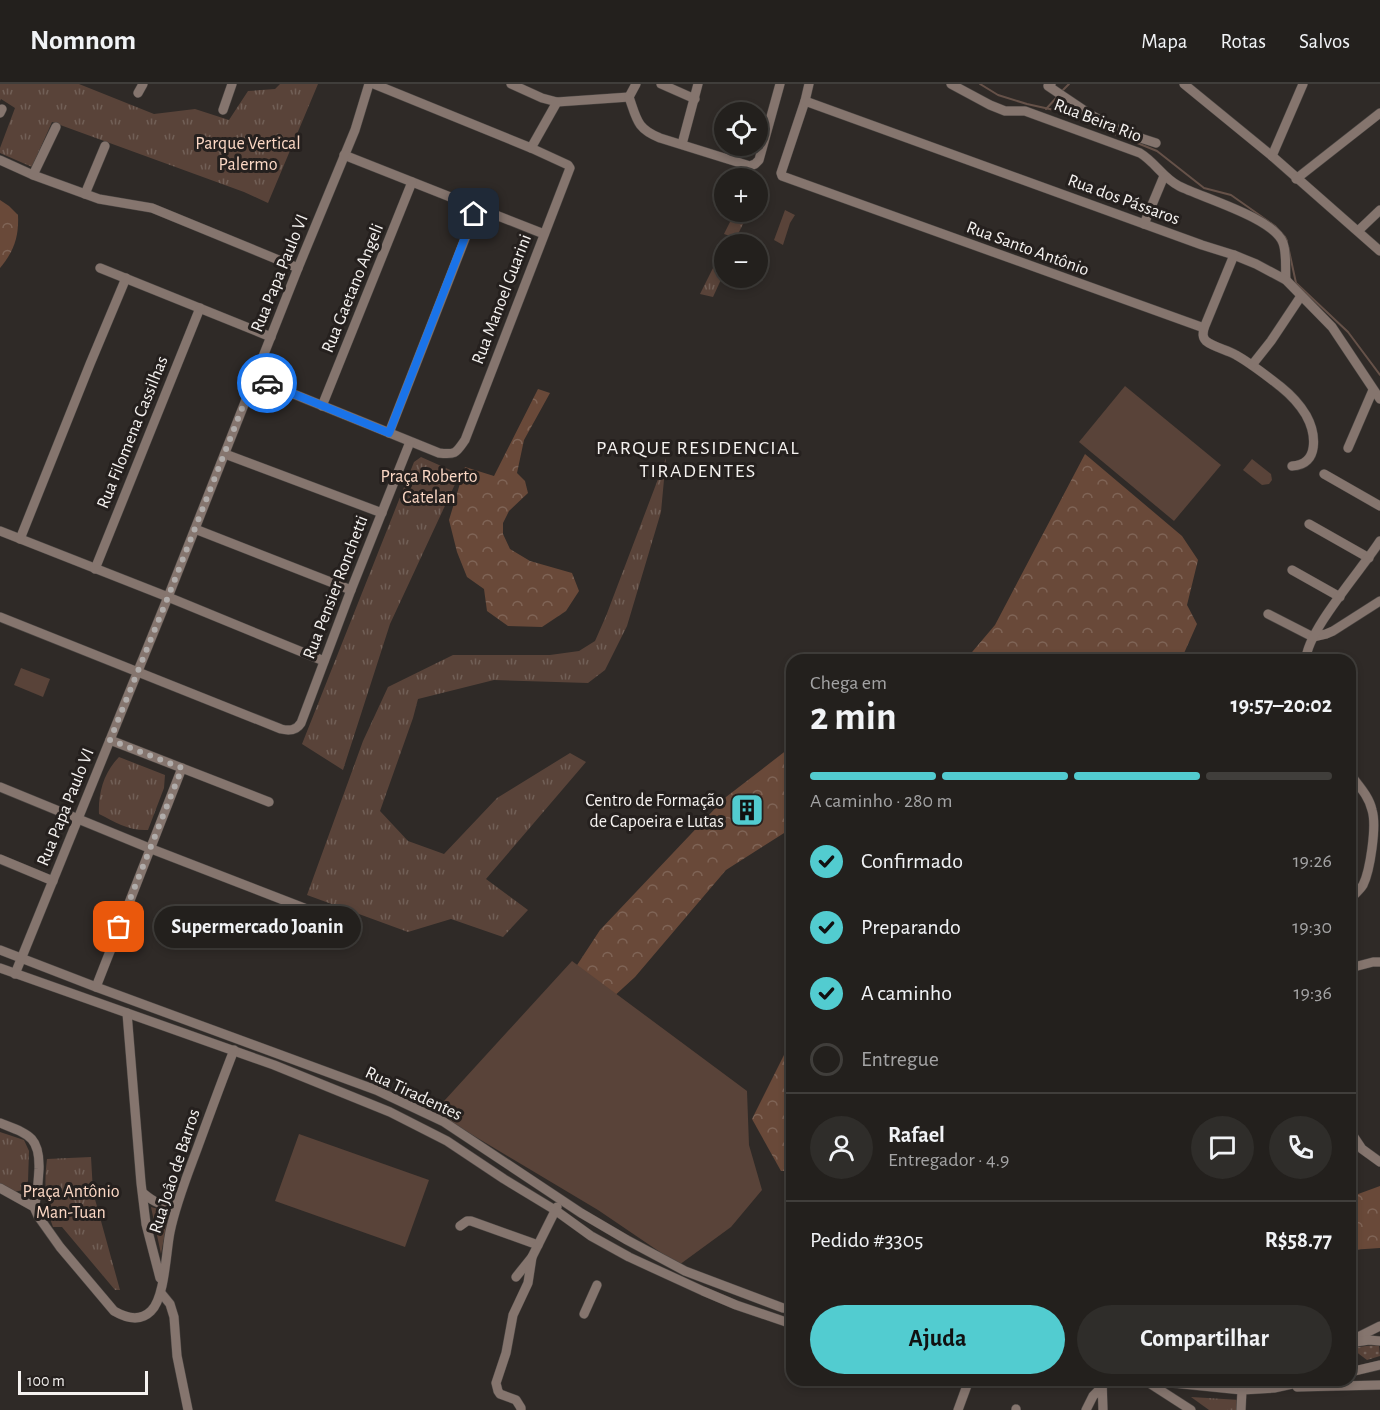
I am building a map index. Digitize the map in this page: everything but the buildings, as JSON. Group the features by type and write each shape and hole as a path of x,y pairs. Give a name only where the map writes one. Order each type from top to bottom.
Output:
{"street":[{"path":"223,110 232,84"},
{"name":"Rua Papa Paulo VI","path":"15,974 355,130 369,84"},
{"path":"375,84 531,148 557,102"},
{"path":"511,84 557,102 629,97"},
{"path":"636,84 629,97 639,123 646,132 754,166 759,160 780,84"},
{"path":"661,84 695,99"},
{"path":"682,144 698,84"},
{"path":"805,101 809,84"},
{"name":"Rua Beira Rio","path":"951,84 1005,111 1025,111 1140,153 1156,165 1164,176 1178,185 1230,205 1268,226 1277,233 1282,241 1285,251 1286,280"},
{"path":"1184,84 1272,156 1380,251"},
{"path":"1272,156 1303,84"},
{"path":"1051,86 1091,116 1122,132 1156,143"},
{"name":"Rua Santo Antônio","path":"805,101 781,174 783,177 1204,328 1203,335 1208,342 1233,353 1252,365 1286,391 1301,408 1309,421 1313,441 1311,456 1303,464 1292,466"},
{"name":"Rua dos Pássaros","path":"805,101 1256,264 1286,280 1332,327 1380,399"},
{"path":"1296,179 1380,113"},
{"path":"33,175 56,127"},
{"path":"85,194 105,146"},
{"name":"Rua Manoel Guarini","path":"410,442 439,453 449,454 457,452 465,440 570,170 568,165 531,148"},
{"path":"344,155 544,234"},
{"path":"0,160 85,194 113,202 152,208 298,268"},
{"path":"1144,224 1164,176"},
{"name":"Rua Gaetano Angeli","path":"322,406 412,182"},
{"path":"389,433 477,208"},
{"path":"1358,231 1380,210"},
{"path":"1204,328 1234,255"},
{"path":"100,268 271,337"},
{"path":"20,539 126,278"},
{"path":"1252,365 1301,296"},
{"name":"Rua Filomena Cassilhas","path":"95,569 200,308"},
{"path":"254,378 410,442"},
{"path":"1348,448 1373,390"},
{"name":"Rua Pensier Ronchetti","path":"137,672 281,729 290,731 299,726 410,442"},
{"path":"225,454 382,513"},
{"path":"1324,474 1380,506"},
{"path":"1309,524 1369,558"},
{"path":"195,529 351,590"},
{"path":"0,531 324,661"},
{"path":"1306,654 1313,637 1380,542"},
{"path":"1292,570 1340,597"},
{"path":"1268,614 1313,637 1334,631 1380,601"},
{"path":"0,617 137,672"},
{"path":"110,740 269,802"},
{"path":"96,987 182,768"},
{"path":"1356,783 1375,809"},
{"path":"0,787 322,915"},
{"path":"1356,892 1362,885 1368,870 1374,836 1375,809 1380,799"},
{"path":"0,860 53,881"},
{"name":"Rua Tiradentes","path":"0,950 376,1090 444,1122 561,1200 627,1240 680,1268 786,1308"},
{"path":"1356,966 1380,962"},
{"name":"Rua Tiradentes","path":"0,968 234,1050 408,1120 555,1210 591,1236 629,1257 736,1305 786,1322"},
{"path":"127,1013 146,1224 161,1282 174,1317 177,1356 188,1410"},
{"name":"Rua Joâo de Barros","path":"0,1188 34,1207 60,1247 114,1311 130,1318 145,1316 153,1310 161,1282 176,1205 234,1050"},
{"path":"340,1091 350,1080"},
{"path":"424,1129 434,1117"},
{"path":"434,1134 444,1122"},
{"path":"0,1124 26,1134 38,1147 40,1159 38,1192 34,1207"},
{"path":"1356,1140 1362,1149 1380,1162"},
{"path":"1356,1150 1362,1149"},
{"path":"481,1164 489,1152"},
{"path":"143,1193 154,1202 176,1205"},
{"path":"516,1277 532,1257 561,1200"},
{"path":"460,1226 471,1221 538,1245"},
{"path":"521,1410 516,1400 500,1394 496,1383 506,1353 513,1315 528,1283 532,1257"},
{"path":"674,1278 680,1268"},
{"path":"584,1314 597,1285"},
{"path":"1356,1339 1380,1326"},
{"path":"1356,1341 1380,1341"},
{"path":"1356,1371 1380,1365"},
{"path":"1356,1386 1380,1385"},
{"path":"958,1410 967,1386"},
{"path":"1086,1410 1100,1386"},
{"path":"1102,1386 1103,1410"},
{"path":"1153,1386 1191,1410"},
{"path":"1203,1386 1242,1390 1345,1386"},
{"path":"1236,1386 1242,1390"},
{"path":"1241,1410 1244,1386"},
{"path":"1274,1388 1283,1386"}],"green space":[{"name":"Parque Vertical Palermo","path":"0,84 79,84 154,114 195,109 229,120 248,91 275,89 280,84 318,84 268,203 244,192 52,122 32,167 0,153 15,108 1,99 0,101"},
{"path":"0,200 18,215 18,223 15,243 0,268"},
{"path":"785,210 795,215 783,245 774,240"},
{"path":"730,222 744,222 738,234 724,234"},
{"path":"714,266 714,288 717,288 713,297 700,294"},
{"path":"1125,386 1221,465 1174,521 1079,442"},
{"path":"538,389 550,393 524,440 517,473 525,481 528,493 509,511 503,523 503,534 510,549 530,561 572,573 579,591 566,611 542,627 508,626 487,611 484,589 467,577 457,552 449,520 465,467 494,476"},
{"path":"1085,454 1182,536 1198,560 1187,605 1197,624 1184,654 970,654 995,625"},
{"name":"Praça Roberto Catelan","path":"421,457 457,473 456,482 390,624 343,770 302,744 414,462"},
{"path":"666,458 661,512 627,626 605,670 588,683 494,680 418,699 380,811 408,841 444,854 497,798 570,753 586,762 486,879 528,910 503,937 451,919 408,932 307,895 363,741 388,687 453,655 550,655 579,651 595,641"},
{"path":"1252,459 1271,474 1272,480 1269,484 1262,485 1243,470"},
{"path":"21,668 50,679 43,697 14,685"},
{"path":"786,751 786,832 726,870 635,977 563,1043 488,1101 600,930 726,797"},
{"path":"119,757 165,775 164,788 148,830 128,827 99,814 103,783 109,769"},
{"path":"572,961 747,1091 749,1145 762,1190 731,1227 679,1265 598,1210 434,1112"},
{"path":"786,1051 786,1171 781,1171 752,1119"},
{"path":"0,1132 24,1140 29,1151 28,1181 23,1190 14,1192 0,1184"},
{"path":"299,1134 429,1180 405,1247 275,1201"},
{"name":"Praça Antônio Man-Tuan","path":"91,1157 93,1192 120,1290 115,1290 62,1227 53,1227 48,1210 45,1185 47,1159"},
{"path":"1380,1186 1380,1248 1356,1250 1356,1195"},
{"path":"151,1207 169,1212 161,1254"},
{"path":"1379,1345 1380,1356 1367,1360 1356,1352 1356,1347"},
{"path":"1191,1397 1240,1400 1239,1410 1209,1410"}],"waterway":[{"path":"980,84 998,95 1054,110 1120,136"},
{"path":"1062,91 1069,84"},
{"path":"1046,109 1058,96"},
{"path":"1125,138 1157,151 1204,188 1231,195 1275,226 1287,241"},
{"path":"1288,246 1296,283 1348,332 1380,375"}],"way so far":[{"path":"119,927 182,768 110,740 254,378 267,383"}],"place":[{"name":"Centro de Formação de Capoeira e Lutas","path":"747,810"},
{"name":"Supermercado Joanin","path":"119,927"}],"district":[{"name":"PARQUE RESIDENCIAL TIRADENTES","path":"698,458"}],"route":[{"path":"267,383 389,433 474,214"}]}
